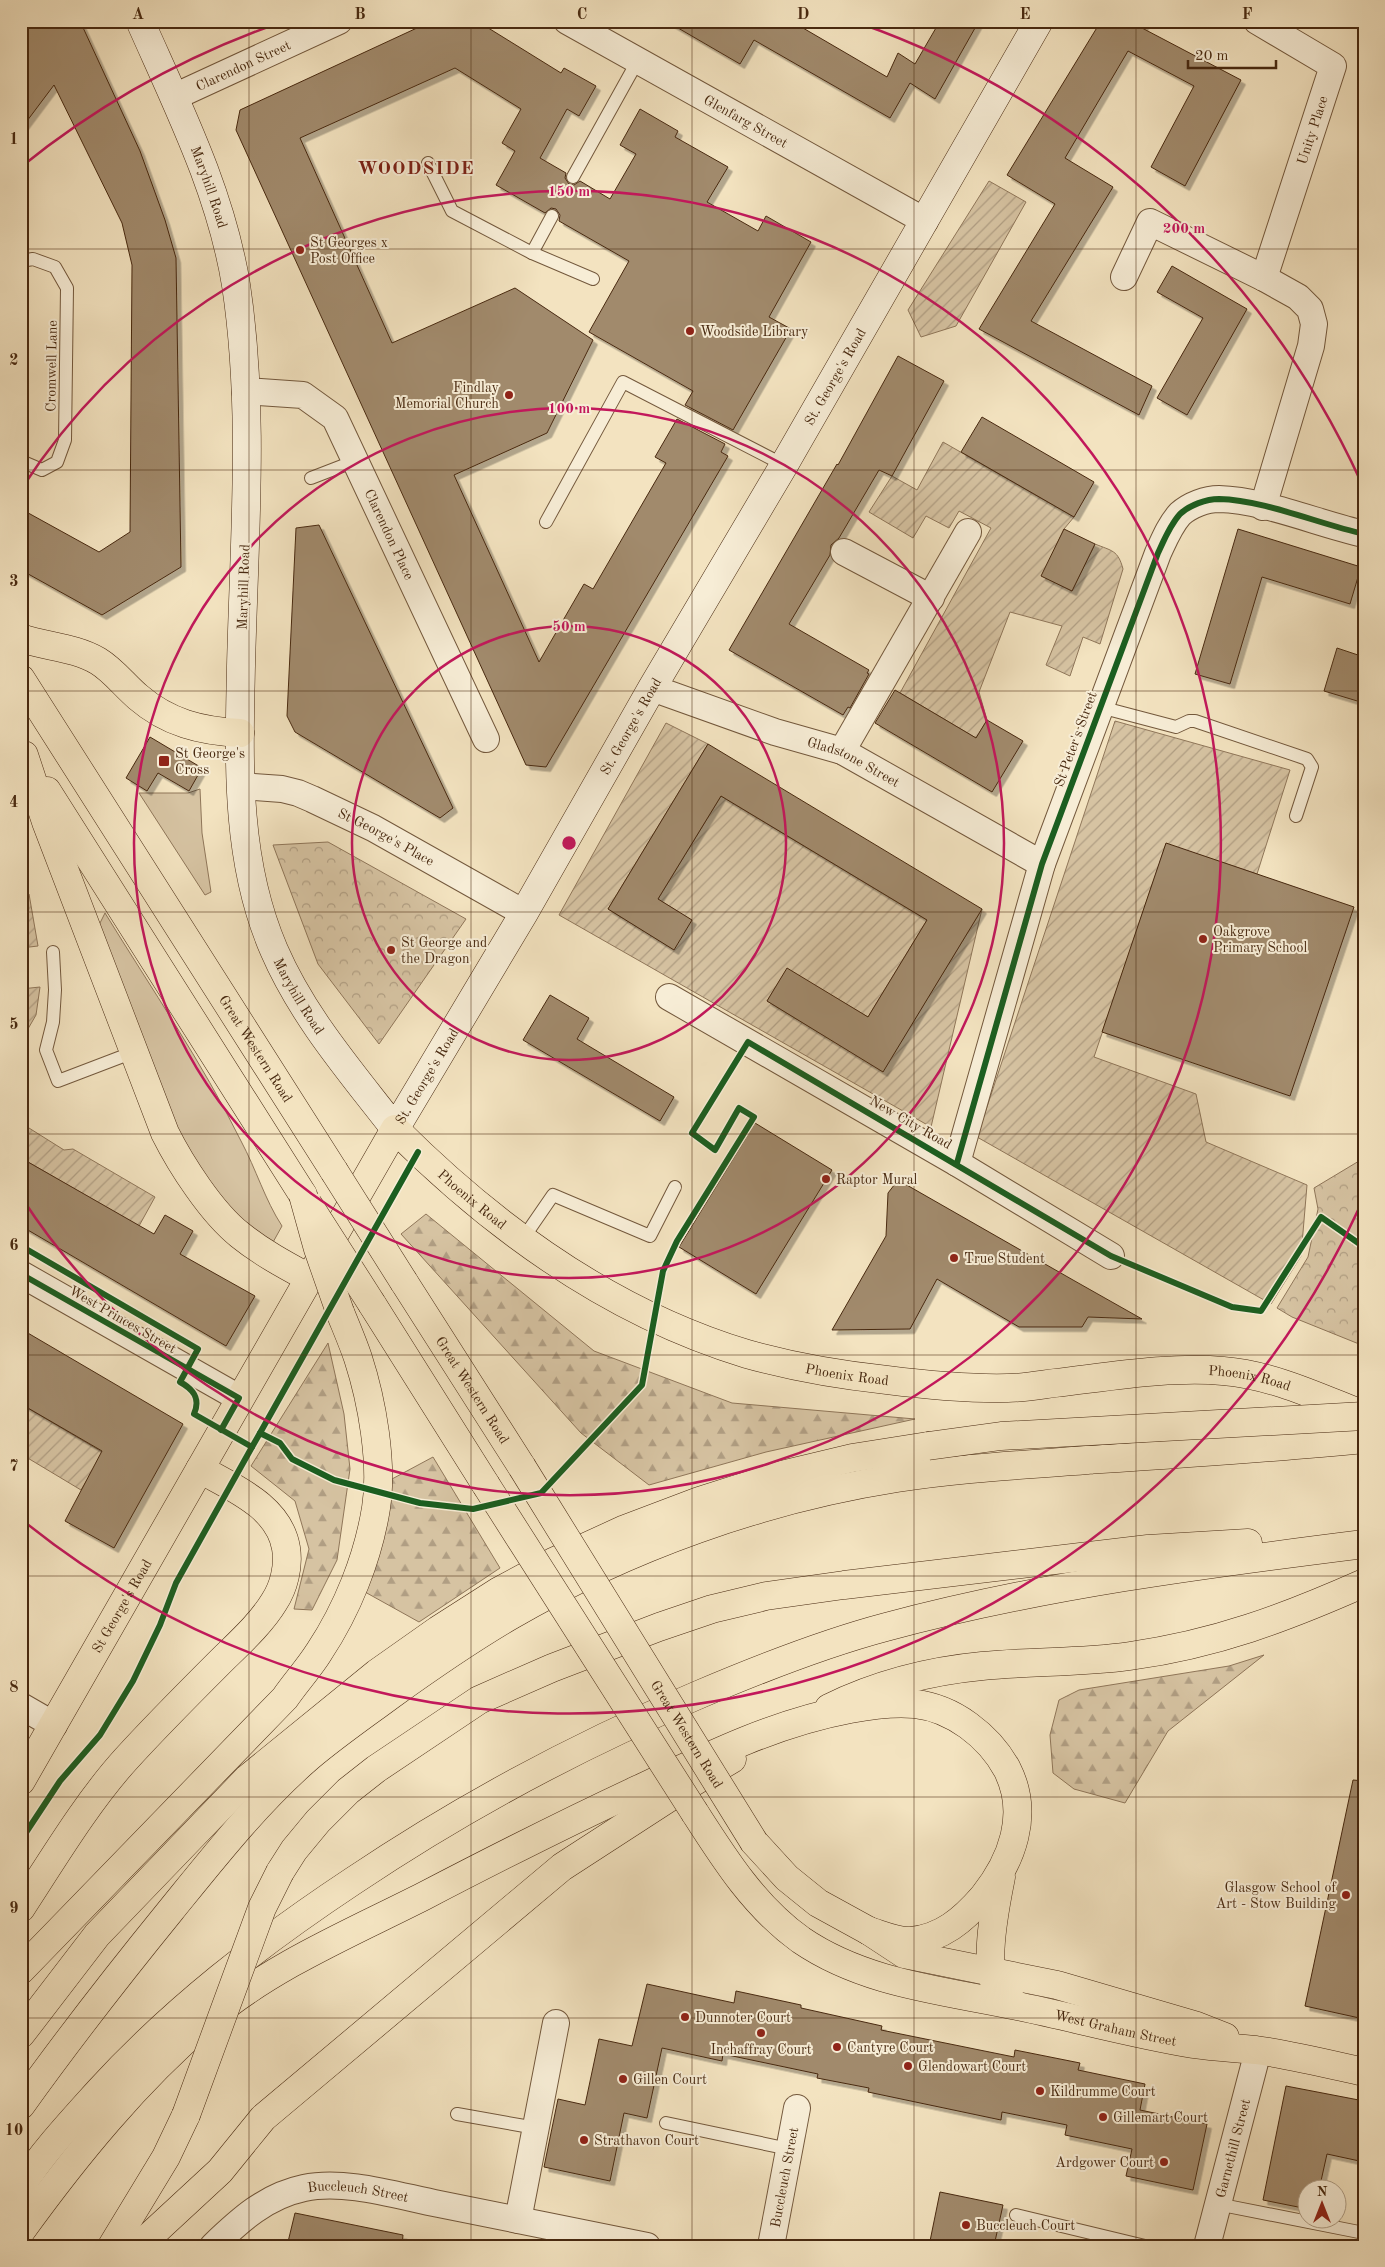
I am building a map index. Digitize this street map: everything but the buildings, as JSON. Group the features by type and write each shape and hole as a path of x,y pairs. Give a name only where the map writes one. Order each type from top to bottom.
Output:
{"main road":[{"path":"21,638 78,652 98,661 140,699 170,718 186,725 209,731 240,733"},
{"name":"Great Western Road","path":"21,679 522,1467 754,1842 787,1878 818,1903 869,1931 904,1954 995,1991"},
{"path":"23,754 46,822 168,1140 187,1172 238,1234 262,1251 309,1278"},
{"path":"23,754 727,1862 760,1903 781,1924 802,1940 854,1968 884,1979 921,1988 995,1991 992,1927 1001,1872"},
{"name":"Phoenix Road","path":"395,1129 450,1182 522,1240 559,1266 608,1295 646,1314 724,1345 793,1365 847,1375 919,1384 1009,1388 1112,1376 1178,1371 1222,1371 1268,1378 1364,1415"},
{"name":"St. George's Road","path":"222,1430 395,1129"},
{"path":"21,1970 285,1698 320,1651 348,1601 364,1559 376,1508 377,1459 373,1427 358,1360 318,1249 303,1196"},
{"path":"21,2034 96,1935 248,1778 377,1673 438,1630 499,1591 553,1562 625,1529 699,1501 781,1475 852,1458 1001,1436 1364,1415"},
{"name":"St George's Road","path":"21,1781 222,1430"},
{"path":"21,2105 75,2029 209,1863 263,1802 308,1758 475,1637 514,1613 572,1583 629,1557 754,1510 814,1495 897,1478 991,1467 1286,1446 1364,1438"},
{"path":"21,1908 80,1819 124,1760 233,1649 274,1603 281,1590 286,1569 286,1549 282,1532 274,1519 260,1505 241,1492 200,1469"},
{"path":"112,2246 166,2156 186,2115 262,1908 280,1872 294,1850 318,1820 348,1790 479,1700 552,1668 659,1627 712,1609 766,1596 948,1572 1148,1549 1364,1535"},
{"path":"21,2186 72,2121 156,2032 267,1940 398,1851 512,1783 653,1714 818,1648 882,1628 967,1606 1150,1574 1364,1544"},
{"path":"21,2232 84,2149 164,2061 211,2018 257,1985 307,1954 550,1830 724,1748 812,1716 870,1690 901,1680 942,1671 982,1666 1128,1656 1185,1647 1231,1635 1296,1613 1364,1583"},
{"path":"139,2246 220,2171 263,2118 562,1867 690,1784 812,1716 866,1706 917,1704 937,1710 974,1730 999,1755 1009,1774 1017,1799 1017,1831 1001,1872 965,1918 937,1936 907,1942 869,1931"},
{"name":"West Graham Street","path":"995,1991 1023,1978 1100,1996 1197,2026 1258,2050"},
{"name":"West Graham Street","path":"995,1991 1193,2044 1258,2050 1364,2072"}],"street":[{"name":"Maryhill Road","path":"140,21 174,97 212,191 228,246 239,315 245,391 246,459 240,786 248,864 255,893 273,948 288,980 318,1029 395,1129"},
{"name":"Clarendon Street","path":"174,97 338,21"},
{"name":"Glenfarg Street","path":"567,21 637,62 925,221"},
{"name":"St. George's Road","path":"395,1129 524,913 652,688 784,465 1039,21"},
{"name":"Unity Place","path":"1256,21 1333,66 1264,278"},
{"path":"1124,278 1150,222 1264,278 1298,297 1310,310 1314,324 1311,346 1263,506"},
{"name":"Clarendon Place","path":"245,391 303,395 335,418 486,739"},
{"name":"St Peter's Street","path":"957,1163 1042,864 1158,554 1171,526 1181,513 1196,504 1218,499 1263,506 1364,534"},
{"path":"842,752 968,532"},
{"path":"844,552 931,598"},
{"name":"Gladstone Street","path":"652,688 758,726 842,752 1042,864"},
{"name":"St George's Place","path":"240,786 282,789 305,796 373,828 524,913"},
{"name":"New City Road","path":"669,997 957,1163 1111,1256"},
{"name":"West Princes Street","path":"21,1274 239,1398"},
{"path":"21,1706 54,1725"},
{"path":"518,2220 556,2023"},
{"name":"Garnethill Street","path":"1207,2246 1258,2050"},
{"name":"Buccleuch Street","path":"771,2246 797,2108"},
{"name":"Buccleuch Street","path":"213,2246 244,2217 268,2200 291,2191 312,2186 339,2186 372,2190 647,2246"}],"lane":[{"path":"574,177 637,62"},
{"path":"428,163 452,211 532,253 592,279"},
{"path":"532,253 552,216"},
{"name":"Cromwell Lane","path":"21,261 33,259 55,267 67,288 65,440 57,462 42,470 21,461"},
{"path":"546,522 623,382 784,465"},
{"path":"311,478 355,462"},
{"path":"1100,707 1176,727 1189,720 1196,721 1306,759 1312,767 1296,816"},
{"path":"53,952 55,990 53,1022 46,1050 58,1081 134,1052"},
{"path":"522,1240 553,1195 650,1236 675,1187"},
{"path":"458,2114 536,2128"},
{"path":"666,2123 789,2149"},
{"path":"1217,2204 1364,2233"},
{"path":"1016,2215 1145,2246"}],"green space":[{"path":"989,181 1026,202 956,326 921,337 908,310"},
{"path":"943,442 1074,517 1064,529 1042,576 1072,591 1095,544 1114,552 1119,558 1123,569 1100,644 1083,637 1070,676 1046,665 1062,626 1010,612 979,692 987,720 976,738 900,693 991,528 959,511 949,528 926,516 913,538 869,512 892,476 917,490"},
{"path":"1115,721 1290,770 1257,874 1166,844 1094,1057 1196,1094 1206,1142 1307,1185 1301,1256 1271,1304 977,1137"},
{"path":"666,723 708,744 608,909 673,949 691,920 658,899 721,796 927,920 868,1017 787,969 767,1001 883,1071 982,909 931,1127 559,915"},
{"path":"200,789 202,833 211,892 205,895 139,793 188,793"},
{"path":"328,842 466,919 379,1044 318,964 273,845"},
{"path":"29,894 38,946 21,948 21,897"},
{"path":"105,913 193,1054 226,1112 282,1226 272,1244 233,1219 184,1152 96,931"},
{"path":"40,987 36,1015 21,1041 21,989"},
{"path":"21,1123 64,1150 73,1149 155,1197 139,1226 21,1158"},
{"path":"1364,1158 1364,1346 1292,1317 1277,1308 1308,1257 1318,1209 1314,1188"},
{"path":"426,1214 594,1351 732,1403 915,1419 766,1452 649,1485 581,1433 401,1234"},
{"path":"328,1343 344,1414 350,1469 337,1560 312,1610 294,1609 309,1549 295,1501 251,1466"},
{"path":"21,1404 104,1453 81,1490 21,1454"},
{"path":"433,1457 500,1568 419,1622 365,1592 383,1540 392,1479"},
{"path":"1264,1655 1168,1731 1125,1803 1074,1789 1053,1773 1050,1735 1059,1700 1079,1690 1229,1666"}],"cycle path":[{"path":"957,1163 1042,864 1158,553 1173,523 1180,514 1193,505 1219,499 1254,503 1364,534"},
{"path":"21,1246 198,1349 180,1382 195,1395 197,1403 194,1414 252,1447 260,1433 280,1443 292,1459 334,1480 420,1503 473,1509 541,1493 642,1385 663,1271 677,1241 754,1117 739,1108 715,1150 692,1133 748,1042 1111,1256 1232,1307 1261,1311 1321,1217 1364,1247"},
{"path":"260,1433 418,1152"},
{"path":"21,1274 239,1398 221,1430"},
{"path":"21,1840 60,1781 100,1735 133,1681 160,1625 176,1583 252,1447"}],"place":[{"name":"St Georges x Post Office","path":"300,250"},
{"name":"Woodside Library","path":"690,331"},
{"name":"Findlay Memorial Church","path":"509,395"},
{"name":"St George's Cross","path":"164,761"},
{"name":"Oakgrove Primary School","path":"1203,939"},
{"name":"St George and the Dragon","path":"391,950"},
{"name":"Raptor Mural","path":"826,1179"},
{"name":"True Student","path":"954,1258"},
{"name":"Glasgow School of Art - Stow Building","path":"1346,1895"},
{"name":"Dunnoter Court","path":"685,2017"},
{"name":"Inchaffray Court","path":"761,2033"},
{"name":"Cantyre Court","path":"837,2047"},
{"name":"Glendowart Court","path":"908,2066"},
{"name":"Gillen Court","path":"623,2079"},
{"name":"Kildrumme Court","path":"1040,2091"},
{"name":"Gillemart Court","path":"1103,2117"},
{"name":"Strathavon Court","path":"584,2140"},
{"name":"Ardgower Court","path":"1164,2162"},
{"name":"Buccleuch Court","path":"966,2225"}],"district":[{"name":"WOODSIDE","path":"416,167"}]}
